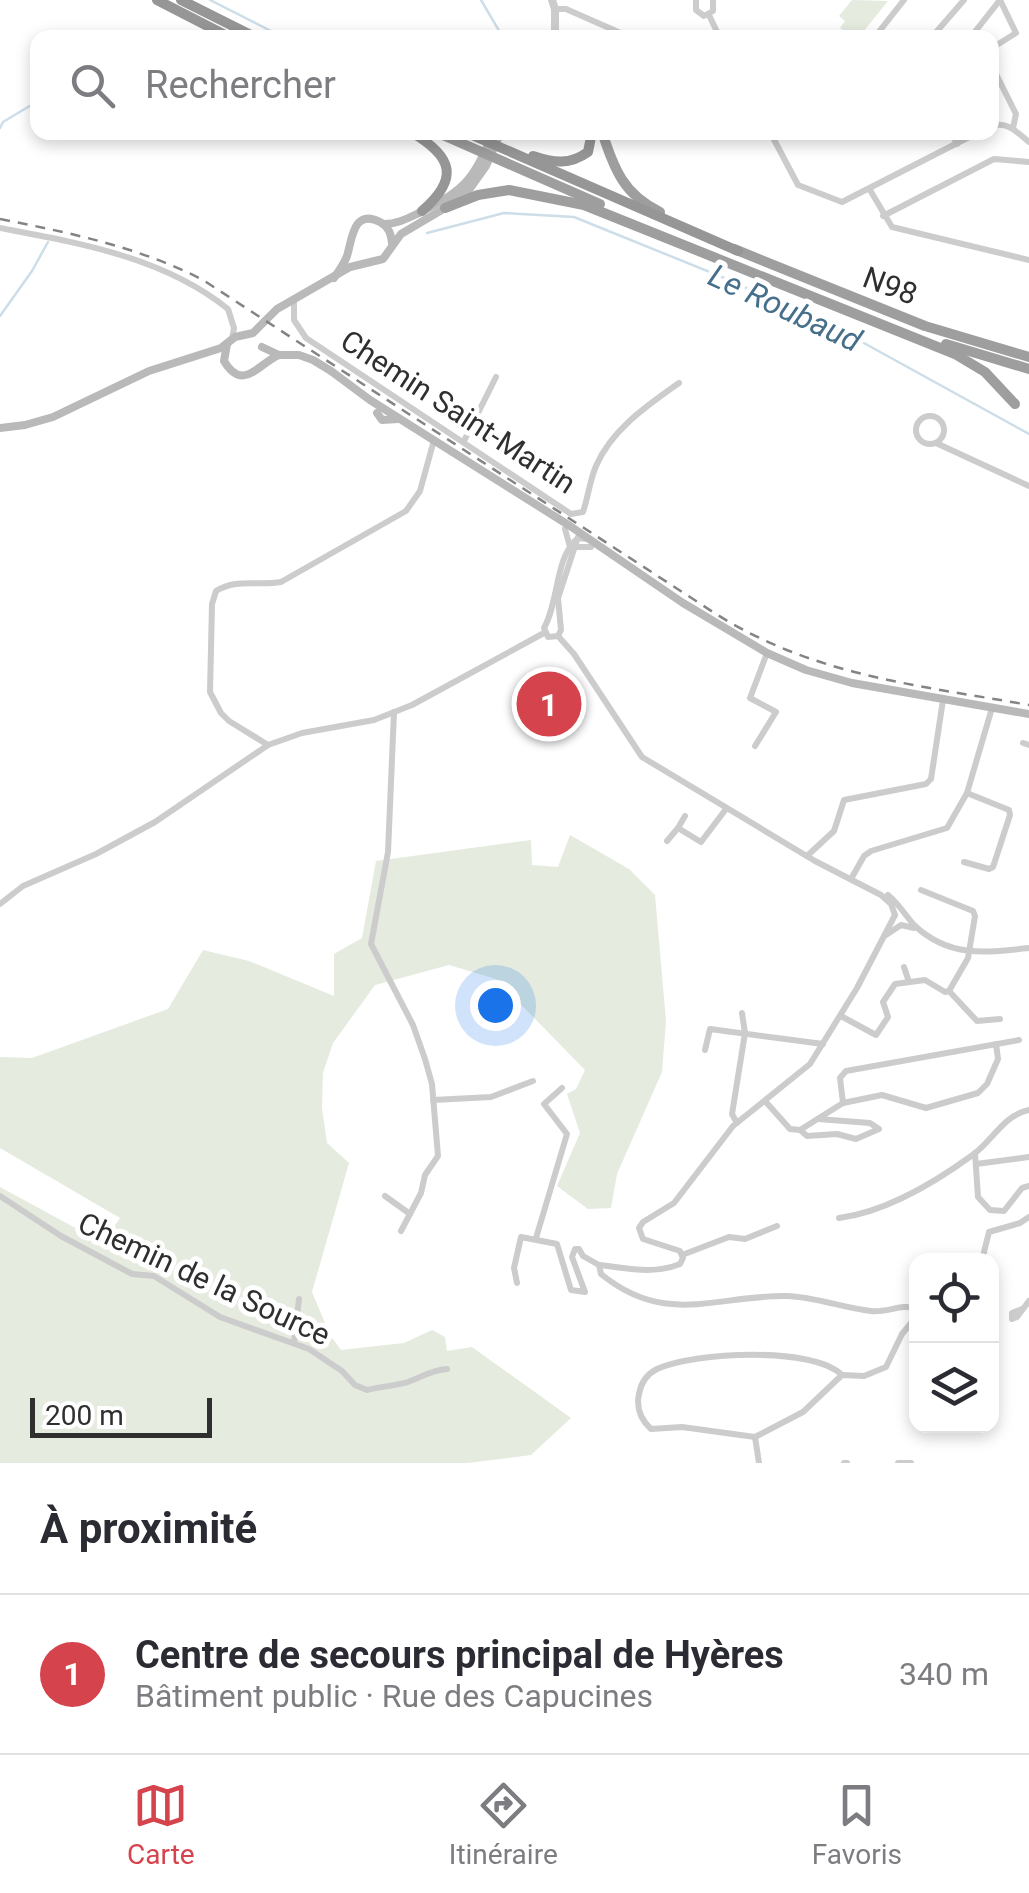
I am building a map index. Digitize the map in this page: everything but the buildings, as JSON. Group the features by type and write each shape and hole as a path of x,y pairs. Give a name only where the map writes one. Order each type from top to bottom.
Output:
{"highway":[{"path":"156,0 216,30"},
{"path":"182,0 241,30"},
{"path":"422,140 437,151 448,169 444,190 422,211"},
{"path":"454,140 782,282"},
{"path":"484,140 738,251"},
{"path":"494,140 558,162 572,161 588,152 590,140"},
{"name":"N98","path":"605,140 617,177 648,206 738,251 926,326 1029,357"},
{"path":"445,208 496,190 539,194 610,214 865,316 978,366 1015,404"},
{"path":"865,316 1029,369"}],"main road":[{"path":"0,428 53,417 149,371 230,342 262,327 276,309 358,263 383,259 392,244 414,224 469,190 494,140"},
{"path":"334,279 356,224 368,220 384,224 404,221 457,193 482,165"},
{"path":"384,224 392,244"},
{"path":"349,246 355,257 366,263"},
{"path":"262,327 262,364"},
{"path":"245,335 279,355 313,360 384,413 434,439 556,520 580,541"},
{"path":"224,361 230,342"},
{"path":"193,355 210,354 245,376 279,355"},
{"path":"556,520 580,541 767,653 806,670 852,683 1029,714"}],"street":[{"path":"696,0 698,14 709,15"},
{"path":"709,15 714,0"},
{"path":"880,30 904,0"},
{"path":"939,30 964,0"},
{"path":"978,30 1000,0 1016,33 999,44"},
{"path":"555,30 553,5 612,30"},
{"path":"709,15 716,30"},
{"path":"999,80 1016,114 1013,128"},
{"path":"999,125 1013,128 1029,142"},
{"path":"774,140 798,185 842,202 965,140"},
{"path":"956,140 958,144"},
{"path":"883,216 994,159 1029,162"},
{"path":"870,190 892,228 1029,260"},
{"path":"0,228 108,250 159,269 224,306 234,328 245,335"},
{"name":"Chemin Saint-Martin","path":"294,299 294,320 306,338 577,515 583,512 598,462 622,430 642,410 680,384"},
{"path":"230,342 234,328"},
{"path":"464,441 496,377"},
{"path":"953,448 940,419 924,416 917,422 918,438 924,443 953,448 1029,486"},
{"path":"936,443 944,430"},
{"path":"268,745 220,713 210,692 212,604 216,591 237,582 281,582 393,520 416,501 434,439"},
{"path":"544,633 580,541"},
{"path":"580,541 558,598 558,636 642,758 884,898 894,917 943,945 969,954 1029,948"},
{"path":"546,623 554,621 560,625"},
{"path":"0,904 22,886 96,854 168,814 268,745 289,736 356,725 394,712 544,633"},
{"path":"544,633 552,638 558,636"},
{"path":"754,746 776,712 750,698 767,653"},
{"path":"807,856 834,830 844,800 926,784 931,779 943,700"},
{"path":"855,881 864,856 947,828 966,793 992,708"},
{"path":"394,712 388,852 371,944 413,1024 432,1084 438,1156 401,1231"},
{"path":"964,862 993,868 1010,815 1009,810 966,793"},
{"path":"678,828 700,842 726,809"},
{"path":"667,842 685,816"},
{"path":"855,881 884,892 904,920"},
{"path":"841,1016 876,1035 888,1017 883,1002 896,984 925,980 945,992 949,990 969,954 973,912 921,890"},
{"path":"777,1226 745,1239 729,1237 682,1254 643,1239 639,1228 674,1203 737,1123 810,1064 841,1016 894,917"},
{"path":"885,936 904,920"},
{"path":"904,967 909,982"},
{"path":"949,990 976,1021 1000,1019"},
{"path":"737,1123 732,1114 745,1033 742,1014"},
{"path":"705,1050 710,1028 823,1044"},
{"path":"843,1103 840,1078 846,1071 1019,1040"},
{"path":"800,1130 843,1103 882,1095 926,1108 978,1093 988,1084 998,1059 996,1044"},
{"path":"434,1100 492,1096 533,1081"},
{"path":"536,1238 567,1134 544,1104 562,1088"},
{"path":"765,1101 790,1129 807,1136 837,1134 856,1139 879,1129 870,1123 816,1119"},
{"path":"839,1218 867,1212 913,1192 975,1154 1014,1116 1029,1110"},
{"path":"975,1154 978,1197 996,1212 1004,1211 1022,1188 1029,1186"},
{"path":"976,1164 1029,1157"},
{"name":"Chemin de la Source","path":"0,1196 61,1236 132,1274 154,1276 220,1317 294,1342 367,1390 388,1383 406,1384 423,1374 447,1370"},
{"path":"385,1196 410,1214"},
{"path":"984,1253 989,1232 1013,1226 1029,1216"},
{"path":"516,1283 514,1268 521,1237 557,1244 571,1290 585,1292 572,1258 575,1249 599,1265 637,1270 661,1270 680,1264 682,1254"},
{"path":"599,1265 601,1274 625,1291 662,1302 703,1306 788,1296 872,1311 909,1307"},
{"path":"294,1342 299,1299"},
{"path":"1022,1309 1029,1302"},
{"path":"842,1374 803,1412 755,1437 682,1426 651,1429 640,1414 640,1387 655,1370 690,1360 764,1355 807,1359 836,1368 842,1374 864,1376 886,1368 909,1326"},
{"path":"755,1437 759,1463"},
{"path":"898,1463 911,1463"}],"shaded area":[{"path":"852,0 888,1 865,30 843,30 840,28 845,21 839,16"},
{"path":"570,835 629,869 655,895 666,1021 662,1072 617,1174 611,1208 588,1209 557,1186 580,1133 567,1094 576,1089 585,1070 496,979 449,965 375,985 333,1043 323,1073 327,1143 349,1163 312,1292 330,1335 341,1350 404,1343 432,1330 445,1337 447,1351 472,1347 571,1418 531,1455 468,1463 0,1463 0,1187 103,1243 120,1218 0,1148 0,1057 32,1058 168,1009 203,950 249,961 334,996 334,954 362,938 376,861 531,840 532,865 558,867"}],"waterway":[{"name":"Le Roubaud","path":"210,0 269,30"},
{"path":"481,0 499,30"},
{"path":"0,128 3,122 30,106"},
{"name":"Le Roubaud","path":"427,233 504,213 574,217 727,279 862,342 1029,434"},
{"path":"0,316 48,242"},
{"path":"765,297 770,288"}],"railway":[{"path":"0,219 129,250 203,280 753,635 791,652 868,675 1029,705"}],"place":[{"name":"Centre de secours principal de Hyères","path":"549,704"}]}
